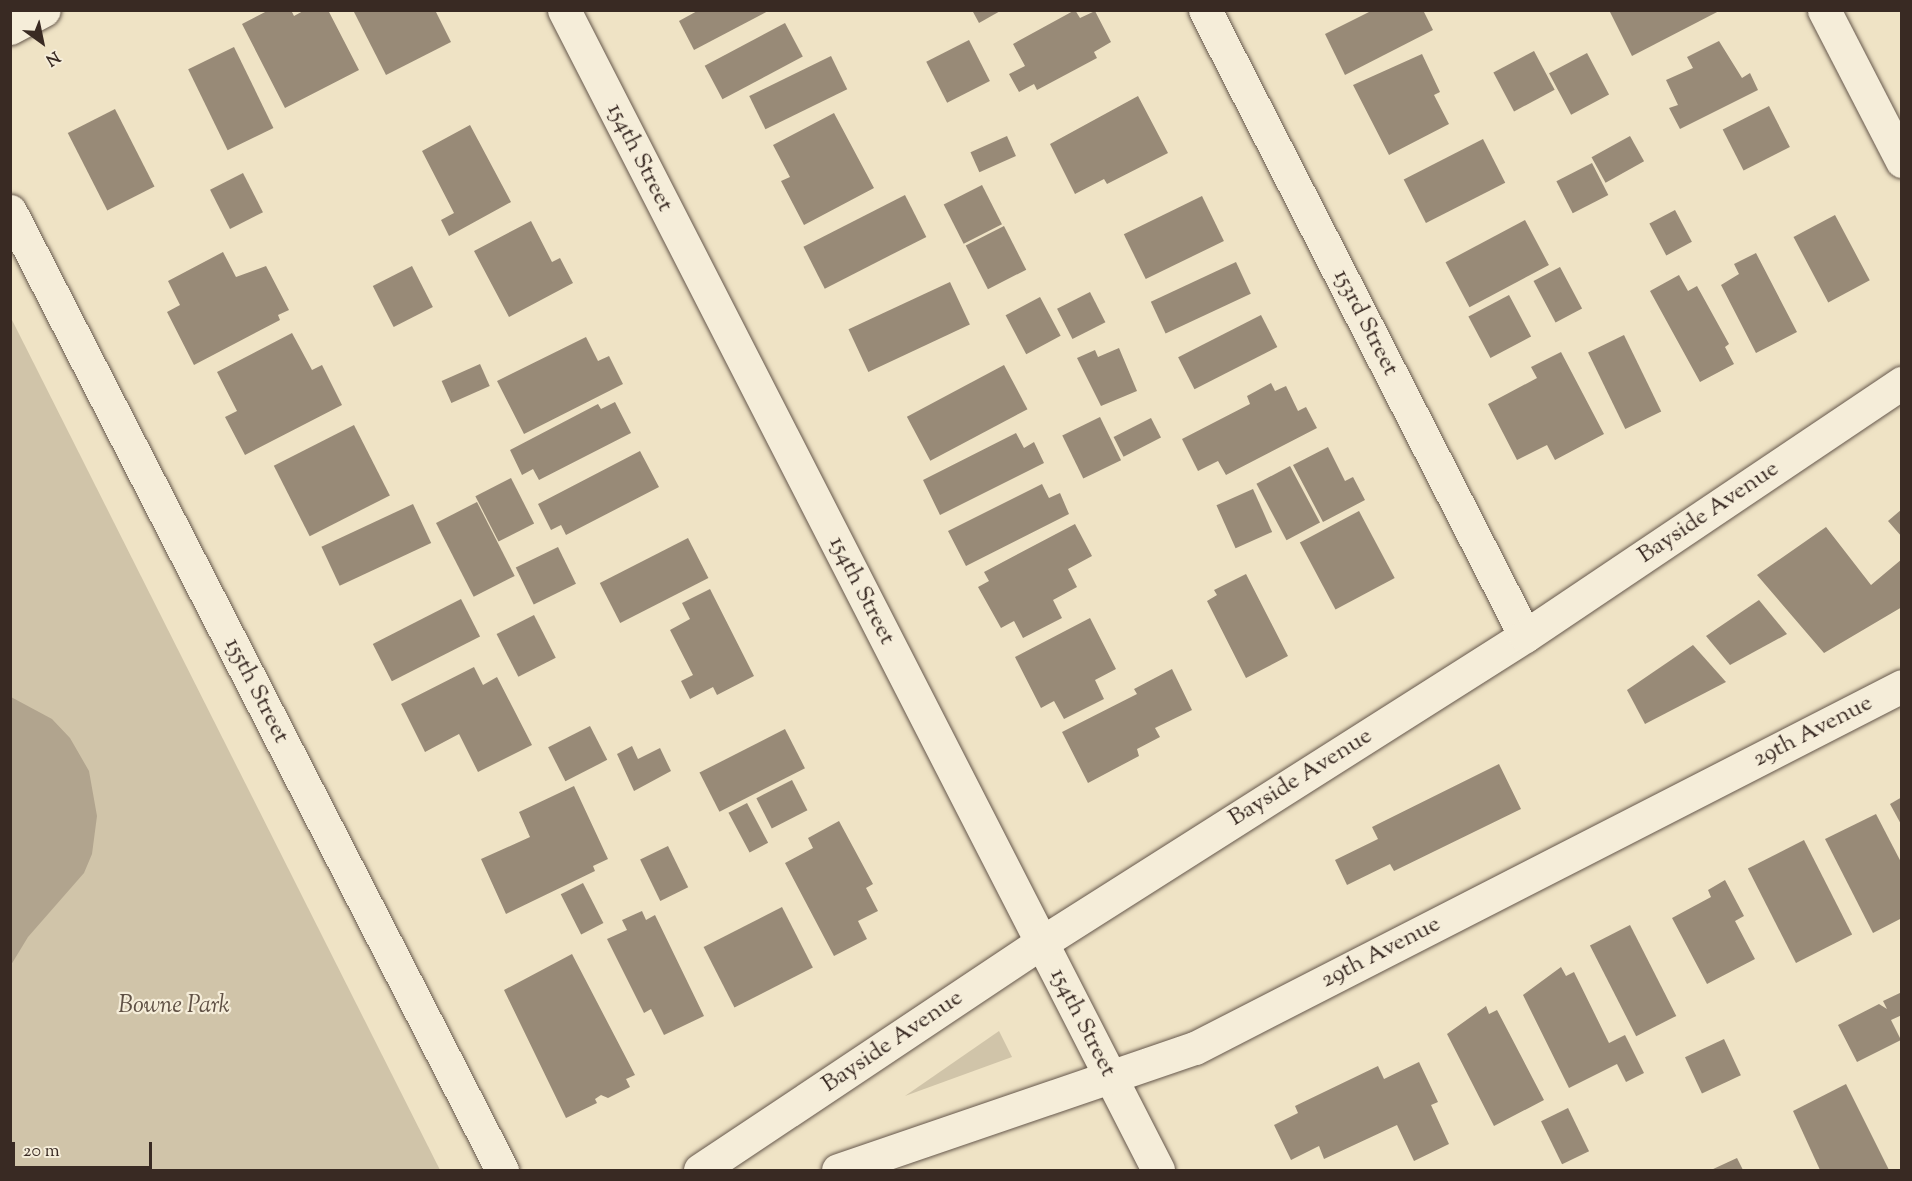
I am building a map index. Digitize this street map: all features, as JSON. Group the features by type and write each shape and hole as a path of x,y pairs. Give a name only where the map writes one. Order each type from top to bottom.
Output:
{"street":[{"path":"10,28 45,10"},
{"name":"154th Street","path":"564,10 1158,1170"},
{"name":"153rd Street","path":"1205,10 1525,636"},
{"path":"1824,10 1902,161"},
{"name":"155th Street","path":"10,211 502,1170"},
{"name":"Bayside Avenue","path":"700,1170 1041,943 1525,636 1902,383"},
{"name":"29th Avenue","path":"838,1170 1110,1077 1218,1037 1902,686"}],"green space":[{"name":"Bowne Park","path":"11,318 440,1170 11,1170"},
{"path":"999,1031 1012,1057 905,1096"}],"shaded area":[{"path":"11,697 52,719 70,738 89,771 97,816 92,854 84,873 28,937 11,965"}],"building":[{"path":"269,10 291,10 294,16 305,10 328,10 359,70 285,108 242,24"},
{"path":"353,10 435,10 451,42 386,75"},
{"path":"699,10 770,10 694,50 679,21"},
{"path":"972,10 1002,10 979,23"},
{"path":"1075,10 1080,18 1095,11 1111,42 1094,52 1097,58 1037,90 1034,84 1019,92 1009,74 1025,66 1013,44"},
{"path":"1373,10 1423,10 1433,30 1345,75 1325,34"},
{"path":"1609,10 1721,10 1632,56"},
{"path":"785,23 803,57 722,99 705,66"},
{"path":"969,40 990,81 947,103 926,62"},
{"path":"1719,41 1742,78 1750,73 1758,90 1680,129 1669,108 1678,105 1666,80 1693,68 1687,57"},
{"path":"234,47 273,128 228,150 188,69"},
{"path":"1534,51 1555,90 1514,111 1493,73"},
{"path":"1587,53 1609,94 1571,115 1549,73"},
{"path":"1422,54 1440,92 1434,95 1449,124 1389,155 1353,85"},
{"path":"831,56 847,89 765,129 749,96"},
{"path":"1138,96 1168,153 1107,184 1104,179 1075,194 1050,144"},
{"path":"1769,106 1790,147 1744,171 1723,130"},
{"path":"115,109 154,187 107,211 68,133"},
{"path":"834,113 874,188 804,225 781,181 790,177 773,145"},
{"path":"470,125 511,202 449,236 441,220 454,213 422,151"},
{"path":"1007,136 1016,156 979,172 970,152"},
{"path":"1630,136 1644,161 1606,183 1592,157"},
{"path":"1483,139 1505,183 1426,223 1404,179"},
{"path":"1592,163 1608,195 1573,213 1556,181"},
{"path":"243,173 263,212 230,229 210,190"},
{"path":"982,185 1002,224 964,244 944,205"},
{"path":"905,195 926,237 825,289 803,247"},
{"path":"1202,196 1224,241 1146,279 1124,234"},
{"path":"1675,210 1692,242 1666,255 1649,224"},
{"path":"1835,215 1870,280 1828,302 1794,237"},
{"path":"1525,220 1549,265 1469,307 1446,262"},
{"path":"531,221 552,262 560,258 573,283 509,317 474,251"},
{"path":"1004,226 1026,270 988,289 966,246"},
{"path":"223,252 236,277 266,266 289,310 278,315 280,320 194,365 167,312 180,305 168,281"},
{"path":"1756,253 1797,332 1756,353 1721,285 1739,274 1734,264"},
{"path":"1236,262 1251,294 1166,333 1151,302"},
{"path":"412,266 433,307 394,327 373,286"},
{"path":"1560,267 1582,308 1556,323 1534,281"},
{"path":"1679,275 1688,291 1697,286 1729,344 1725,347 1734,364 1700,382 1650,291"},
{"path":"950,282 970,325 868,372 848,329"},
{"path":"1090,292 1105,322 1072,339 1057,309"},
{"path":"1509,295 1531,336 1490,358 1468,317"},
{"path":"1040,297 1061,336 1026,354 1006,315"},
{"path":"1261,315 1277,347 1194,389 1178,357"},
{"path":"292,333 312,370 322,365 342,405 245,455 225,417 237,411 217,372"},
{"path":"1624,335 1661,411 1625,429 1588,353"},
{"path":"586,337 598,361 609,356 623,384 524,434 497,381"},
{"path":"1119,348 1137,391 1101,406 1077,358 1095,350 1098,357"},
{"path":"1561,352 1604,434 1555,460 1547,445 1517,460 1488,404 1537,378 1531,367"},
{"path":"480,364 490,386 451,403 442,381"},
{"path":"1004,365 1027,409 930,461 907,417"},
{"path":"1271,383 1275,391 1286,386 1298,411 1306,407 1317,428 1226,475 1218,461 1198,471 1182,439 1250,404 1247,396"},
{"path":"615,402 631,433 539,480 533,469 522,475 510,450 598,404 601,409"},
{"path":"1100,417 1121,460 1083,479 1062,435"},
{"path":"1151,418 1161,438 1124,457 1114,437"},
{"path":"354,425 390,495 310,536 274,466"},
{"path":"1016,433 1024,448 1034,442 1044,463 940,515 923,480"},
{"path":"1328,447 1345,481 1353,477 1365,500 1323,522 1293,465"},
{"path":"640,451 659,487 566,535 561,525 551,530 538,504"},
{"path":"1290,466 1320,523 1286,540 1256,484"},
{"path":"511,478 534,523 499,542 475,496"},
{"path":"1042,484 1049,498 1060,493 1069,514 966,566 948,531"},
{"path":"1253,489 1272,532 1236,548 1216,505"},
{"path":"477,502 515,576 474,597 436,523"},
{"path":"413,504 431,543 340,586 321,547"},
{"path":"1902,509 1902,537 1888,521"},
{"path":"1359,511 1395,578 1336,610 1300,542"},
{"path":"1075,524 1092,556 1068,569 1077,587 1053,600 1062,618 1023,638 1014,621 1001,628 978,587 989,581 984,572"},
{"path":"1826,527 1871,585 1902,559 1902,607 1824,653 1757,575"},
{"path":"688,538 708,578 620,623 600,583"},
{"path":"558,547 576,584 534,604 516,568"},
{"path":"1246,574 1288,656 1246,678 1207,601 1217,595 1214,590"},
{"path":"710,589 754,676 717,695 713,687 690,699 681,681 693,675 670,630 690,619 682,603"},
{"path":"461,599 480,636 392,681 373,644"},
{"path":"1759,600 1787,634 1730,665 1706,636"},
{"path":"534,615 556,658 518,677 497,634"},
{"path":"1090,618 1116,669 1095,680 1104,699 1064,719 1054,701 1041,708 1015,657"},
{"path":"1693,645 1726,682 1645,724 1627,690"},
{"path":"474,667 483,685 497,677 532,745 478,772 459,734 425,752 401,704"},
{"path":"1172,669 1192,710 1155,728 1160,737 1137,749 1139,756 1088,783 1062,732 1137,694 1134,689"},
{"path":"590,726 607,760 565,781 548,747"},
{"path":"785,729 805,768 719,812 699,773"},
{"path":"632,746 638,759 660,748 671,771 634,791 617,754"},
{"path":"1499,764 1521,809 1394,871 1390,864 1347,885 1335,860 1378,839 1372,827"},
{"path":"792,780 807,810 772,828 756,798"},
{"path":"574,786 608,859 593,866 595,871 506,914 481,859 530,837 519,812"},
{"path":"1902,797 1902,826 1890,804"},
{"path":"747,803 768,843 750,853 728,813"},
{"path":"1876,814 1902,864 1902,918 1873,933 1825,839"},
{"path":"839,821 873,884 866,888 878,911 858,921 867,939 834,956 785,863 813,848 808,838"},
{"path":"1804,840 1852,934 1796,963 1748,869"},
{"path":"668,846 688,887 660,901 640,860"},
{"path":"1725,880 1744,916 1735,921 1755,959 1707,984 1672,918 1711,897 1708,890"},
{"path":"583,883 603,923 581,934 561,894"},
{"path":"782,907 813,968 734,1008 704,947"},
{"path":"642,911 646,920 655,915 704,1016 664,1035 651,1009 644,1013 607,939 627,930 622,920"},
{"path":"1630,925 1676,1016 1636,1036 1590,945"},
{"path":"572,954 635,1075 626,1079 630,1087 608,1098 601,1095 595,1099 597,1103 566,1118 504,990"},
{"path":"1561,967 1566,976 1574,972 1609,1043 1625,1035 1644,1073 1626,1082 1617,1064 1569,1088 1523,995"},
{"path":"1902,992 1902,1015 1891,1020 1901,1040 1857,1062 1838,1025 1879,1004 1887,1009 1883,1001"},
{"path":"1486,1006 1489,1014 1497,1010 1544,1100 1494,1126 1447,1034"},
{"path":"1724,1039 1741,1075 1702,1093 1685,1057"},
{"path":"1419,1062 1438,1102 1431,1105 1449,1144 1414,1161 1397,1125 1324,1159 1319,1146 1291,1160 1274,1125 1298,1113 1295,1106 1378,1066 1384,1079"},
{"path":"1846,1084 1889,1170 1820,1170 1793,1111"},
{"path":"1568,1108 1589,1151 1562,1164 1541,1121"},
{"path":"1737,1158 1743,1170 1711,1170"}]}
